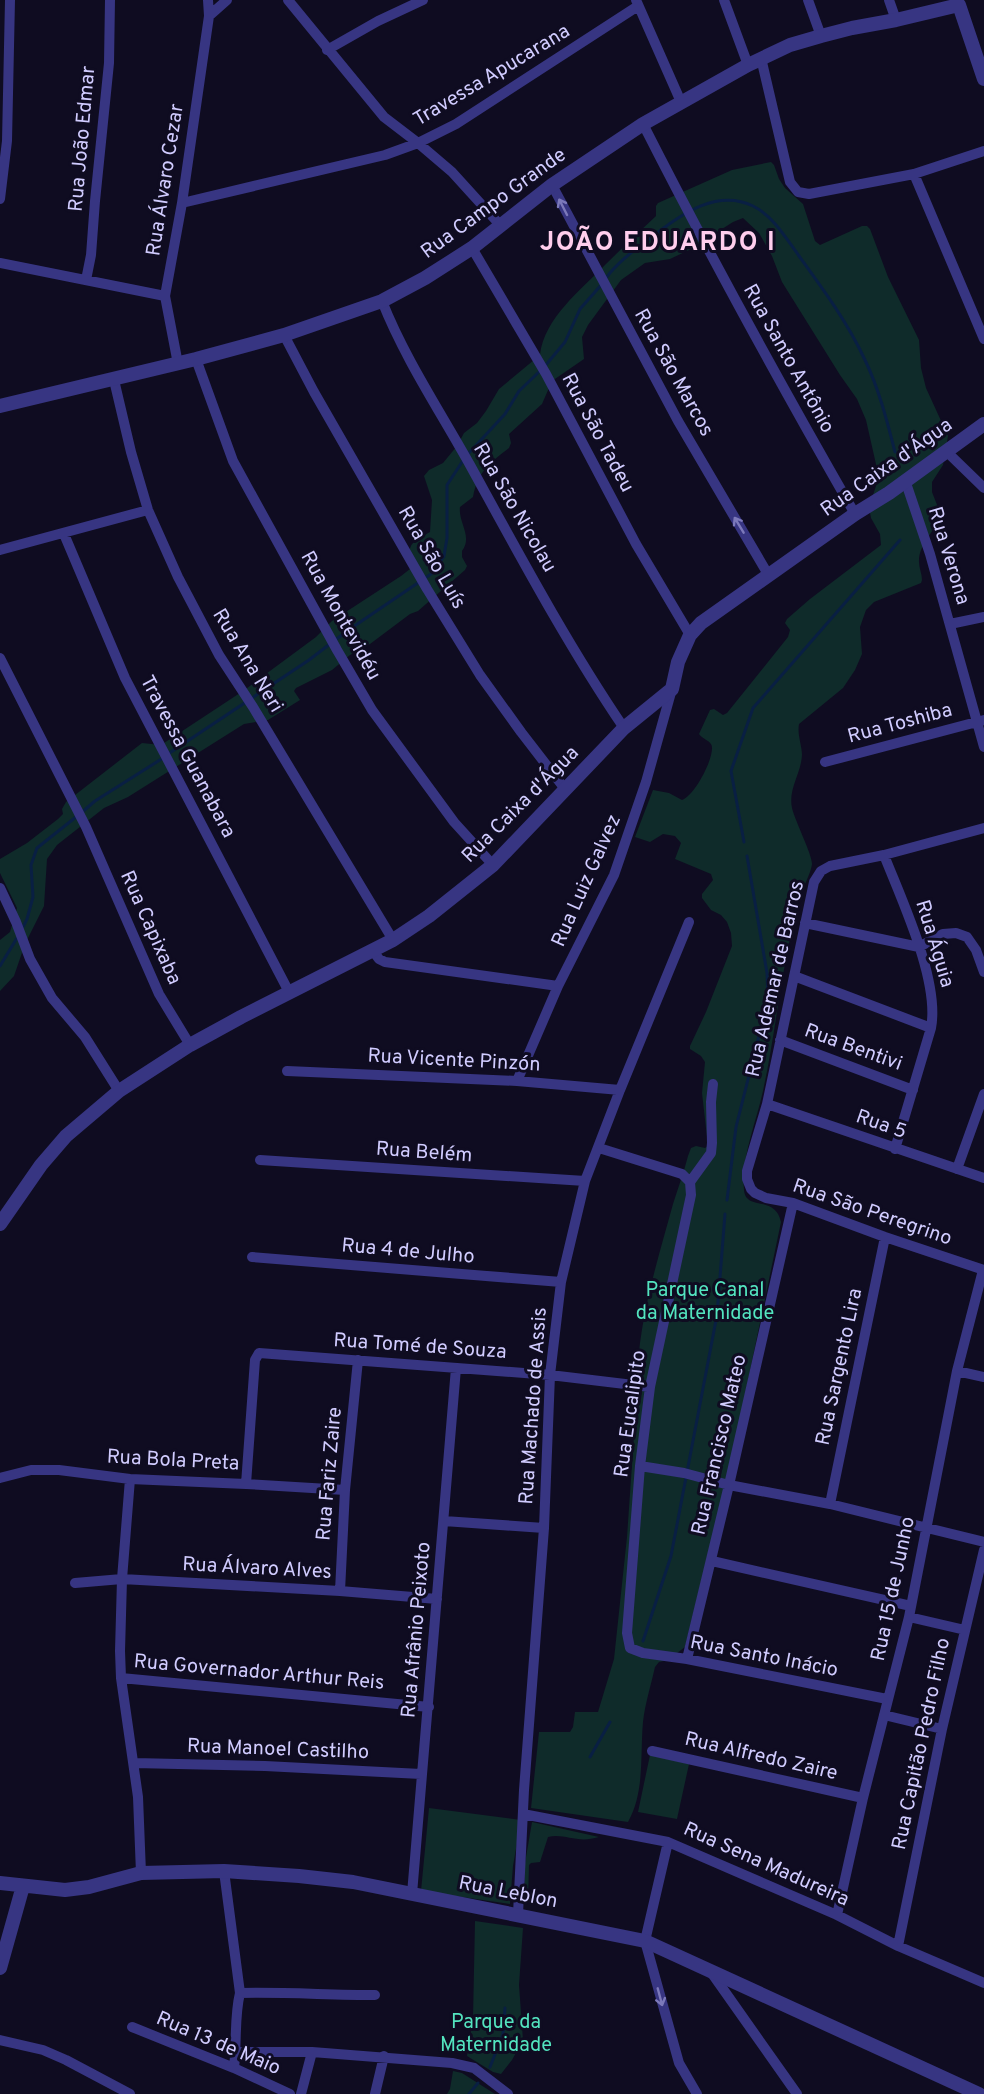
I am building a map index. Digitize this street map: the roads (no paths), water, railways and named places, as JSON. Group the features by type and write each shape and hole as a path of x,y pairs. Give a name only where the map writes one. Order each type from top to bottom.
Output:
{"street":[{"path":"0,199 7,141 10,0"},
{"name":"Rua João Edmar","path":"86,280 92,255 109,63 110,0"},
{"name":"Rua Álvaro Cezar","path":"178,364 165,296 182,203 209,16 208,0"},
{"path":"209,16 227,0"},
{"path":"288,0 384,117 452,172 501,226"},
{"path":"327,50 378,21 423,0"},
{"path":"724,0 748,65"},
{"path":"808,0 821,36"},
{"path":"889,0 896,20"},
{"path":"958,2 984,79"},
{"name":"Rua Campo Grande","path":"0,406 178,364 284,335 382,301 425,278 472,248 552,185 643,124 761,58 790,45 821,36 896,20 958,2"},
{"path":"637,3 681,102"},
{"name":"Travessa Apucarana","path":"182,203 385,155 418,143 456,124 637,3"},
{"path":"761,58 790,182 798,192 809,195 914,174 984,151"},
{"name":"Rua Santo Antônio","path":"643,124 689,217 781,386 855,514"},
{"path":"914,174 984,339"},
{"name":"Rua São Marcos","path":"552,185 678,421 769,576"},
{"name":"Rua São Tadeu","path":"472,248 546,374 636,544 690,635"},
{"path":"0,263 165,296"},
{"name":"Rua São Nicolau","path":"382,301 392,328 571,646 624,728"},
{"name":"Rua São Luís","path":"284,335 314,392 427,589 480,675 565,789"},
{"name":"Rua Montevidéu","path":"196,359 233,461 372,710 454,822 493,865"},
{"name":"Rua Ana Neri","path":"114,380 131,452 148,510 162,544 219,655 253,707 393,940"},
{"name":"Rua Caixa d'Água","path":"0,1224 41,1165 66,1136 119,1091 190,1045 393,940 429,916 493,865 624,728 672,688 678,662 690,635 700,623 855,514 869,507 984,424"},
{"path":"947,452 984,488"},
{"name":"Rua Verona","path":"905,480 980,720 984,747"},
{"path":"0,550 148,510"},
{"name":"Travessa Guanabara","path":"64,534 124,678 289,992"},
{"path":"950,624 984,617"},
{"name":"Rua Capixaba","path":"0,658 84,823 159,994 190,1045"},
{"name":"Rua Luiz Galvez","path":"516,1081 558,986 614,875 646,782 672,688"},
{"name":"Rua Toshiba","path":"825,762 980,720"},
{"name":"Rua Ademar de Barros","path":"751,1189 747,1171 767,1104 814,882 821,871 831,866 884,855 984,828"},
{"name":"Rua Águia","path":"884,855 919,947 933,999 934,1013 932,1028 895,1149"},
{"path":"0,888 28,953 52,998 85,1037 119,1091"},
{"name":"Rua Machado de Assis","path":"518,1914 544,1528 550,1375 561,1282 585,1181 689,922"},
{"path":"805,923 919,947 943,934 956,933 967,937 976,950 984,972"},
{"path":"373,951 379,959 385,962 558,986"},
{"path":"794,976 932,1028"},
{"name":"Rua Bentivi","path":"780,1040 913,1090"},
{"name":"Rua Vicente Pinzón","path":"286,1071 516,1081 620,1090"},
{"path":"599,1148 682,1174 690,1182 711,1153 713,1084"},
{"path":"957,1169 984,1094"},
{"name":"Rua 5","path":"767,1104 984,1178"},
{"name":"Rua Belém","path":"260,1160 585,1181"},
{"name":"Rua Eucalipito","path":"634,1651 630,1648 627,1639 640,1466 650,1387 691,1195 690,1182"},
{"name":"Rua São Peregrino","path":"751,1189 766,1198 793,1203 885,1238 983,1270"},
{"name":"Rua Francisco Mateo","path":"687,1659 712,1561 793,1203"},
{"name":"Rua Sargento Lira","path":"830,1504 885,1238"},
{"name":"Rua 4 de Julho","path":"252,1257 561,1282"},
{"name":"Rua 15 de Junho","path":"837,1915 863,1798 910,1612 957,1371 983,1270"},
{"name":"Rua Tomé de Souza","path":"246,1484 255,1360 259,1353 550,1375 650,1387"},
{"name":"Rua Fariz Zaire","path":"340,1591 345,1490 358,1360"},
{"name":"Rua Afrânio Peixoto","path":"412,1894 456,1368"},
{"path":"957,1371 984,1377"},
{"path":"640,1466 830,1504 984,1542"},
{"name":"Rua Bola Preta","path":"0,1478 31,1470 59,1470 130,1479 345,1490"},
{"path":"130,1479 122,1579 121,1678 138,1797 141,1873"},
{"path":"444,1521 544,1528"},
{"name":"Rua Capitão Pedro Filho","path":"898,1946 942,1730 984,1550"},
{"path":"712,1561 910,1612 965,1630"},
{"name":"Rua Álvaro Alves","path":"75,1583 122,1579 340,1591 437,1599"},
{"name":"Rua Santo Inácio","path":"634,1651 687,1659 887,1699"},
{"name":"Rua Governador Arthur Reis","path":"121,1678 429,1707"},
{"path":"884,1715 942,1730"},
{"name":"Rua Alfredo Zaire","path":"652,1751 863,1798"},
{"name":"Rua Manoel Castilho","path":"134,1763 265,1766 421,1774"},
{"name":"Rua Sena Madureira","path":"523,1814 668,1842 837,1915 898,1946 984,1983"},
{"path":"668,1842 645,1941 679,2063 697,2094"},
{"path":"224,1871 240,1993 236,2008 234,2068"},
{"name":"Rua Leblon","path":"0,1883 72,1889 89,1887 141,1873 224,1871 353,1882 645,1941 979,2094"},
{"path":"0,1968 23,1886"},
{"path":"709,1969 797,2094"},
{"path":"240,1993 375,1995"},
{"name":"Rua 13 de Maio","path":"132,2027 234,2068 290,2094"},
{"path":"0,2040 43,2050 130,2094"},
{"path":"236,2052 312,2052 384,2056 464,2065 474,2068 508,2094"},
{"path":"301,2094 312,2052"},
{"path":"375,2094 384,2056"}],"waterway":[{"path":"606,278 623,260 690,211 727,200 740,201 760,210 784,235 851,333 874,382 895,452"},
{"path":"545,366 565,342 580,309 602,284"},
{"path":"468,454 505,414 519,391 540,371"},
{"path":"168,754 309,660 347,631 431,574 444,556 447,538 447,485 464,459"},
{"path":"744,842 731,771 753,708 900,540"},
{"path":"81,813 95,801 163,758"},
{"path":"22,929 33,897 31,865 37,848 76,817"},
{"path":"727,1200 736,1127 768,1000 767,973 747,856"},
{"path":"0,966 17,938"},
{"path":"643,1641 671,1556 717,1315 725,1214"},
{"path":"590,1757 610,1722"},
{"path":"490,2067 503,2034 505,2008"},
{"path":"469,2094 478,2083"}],"district":[{"name":"JOÃO EDUARDO I","path":"658,243"}],"park label":[{"name":"Parque Canal da Maternidade","path":"705,1302"},
{"name":"Parque da Maternidade","path":"496,2034"}]}
